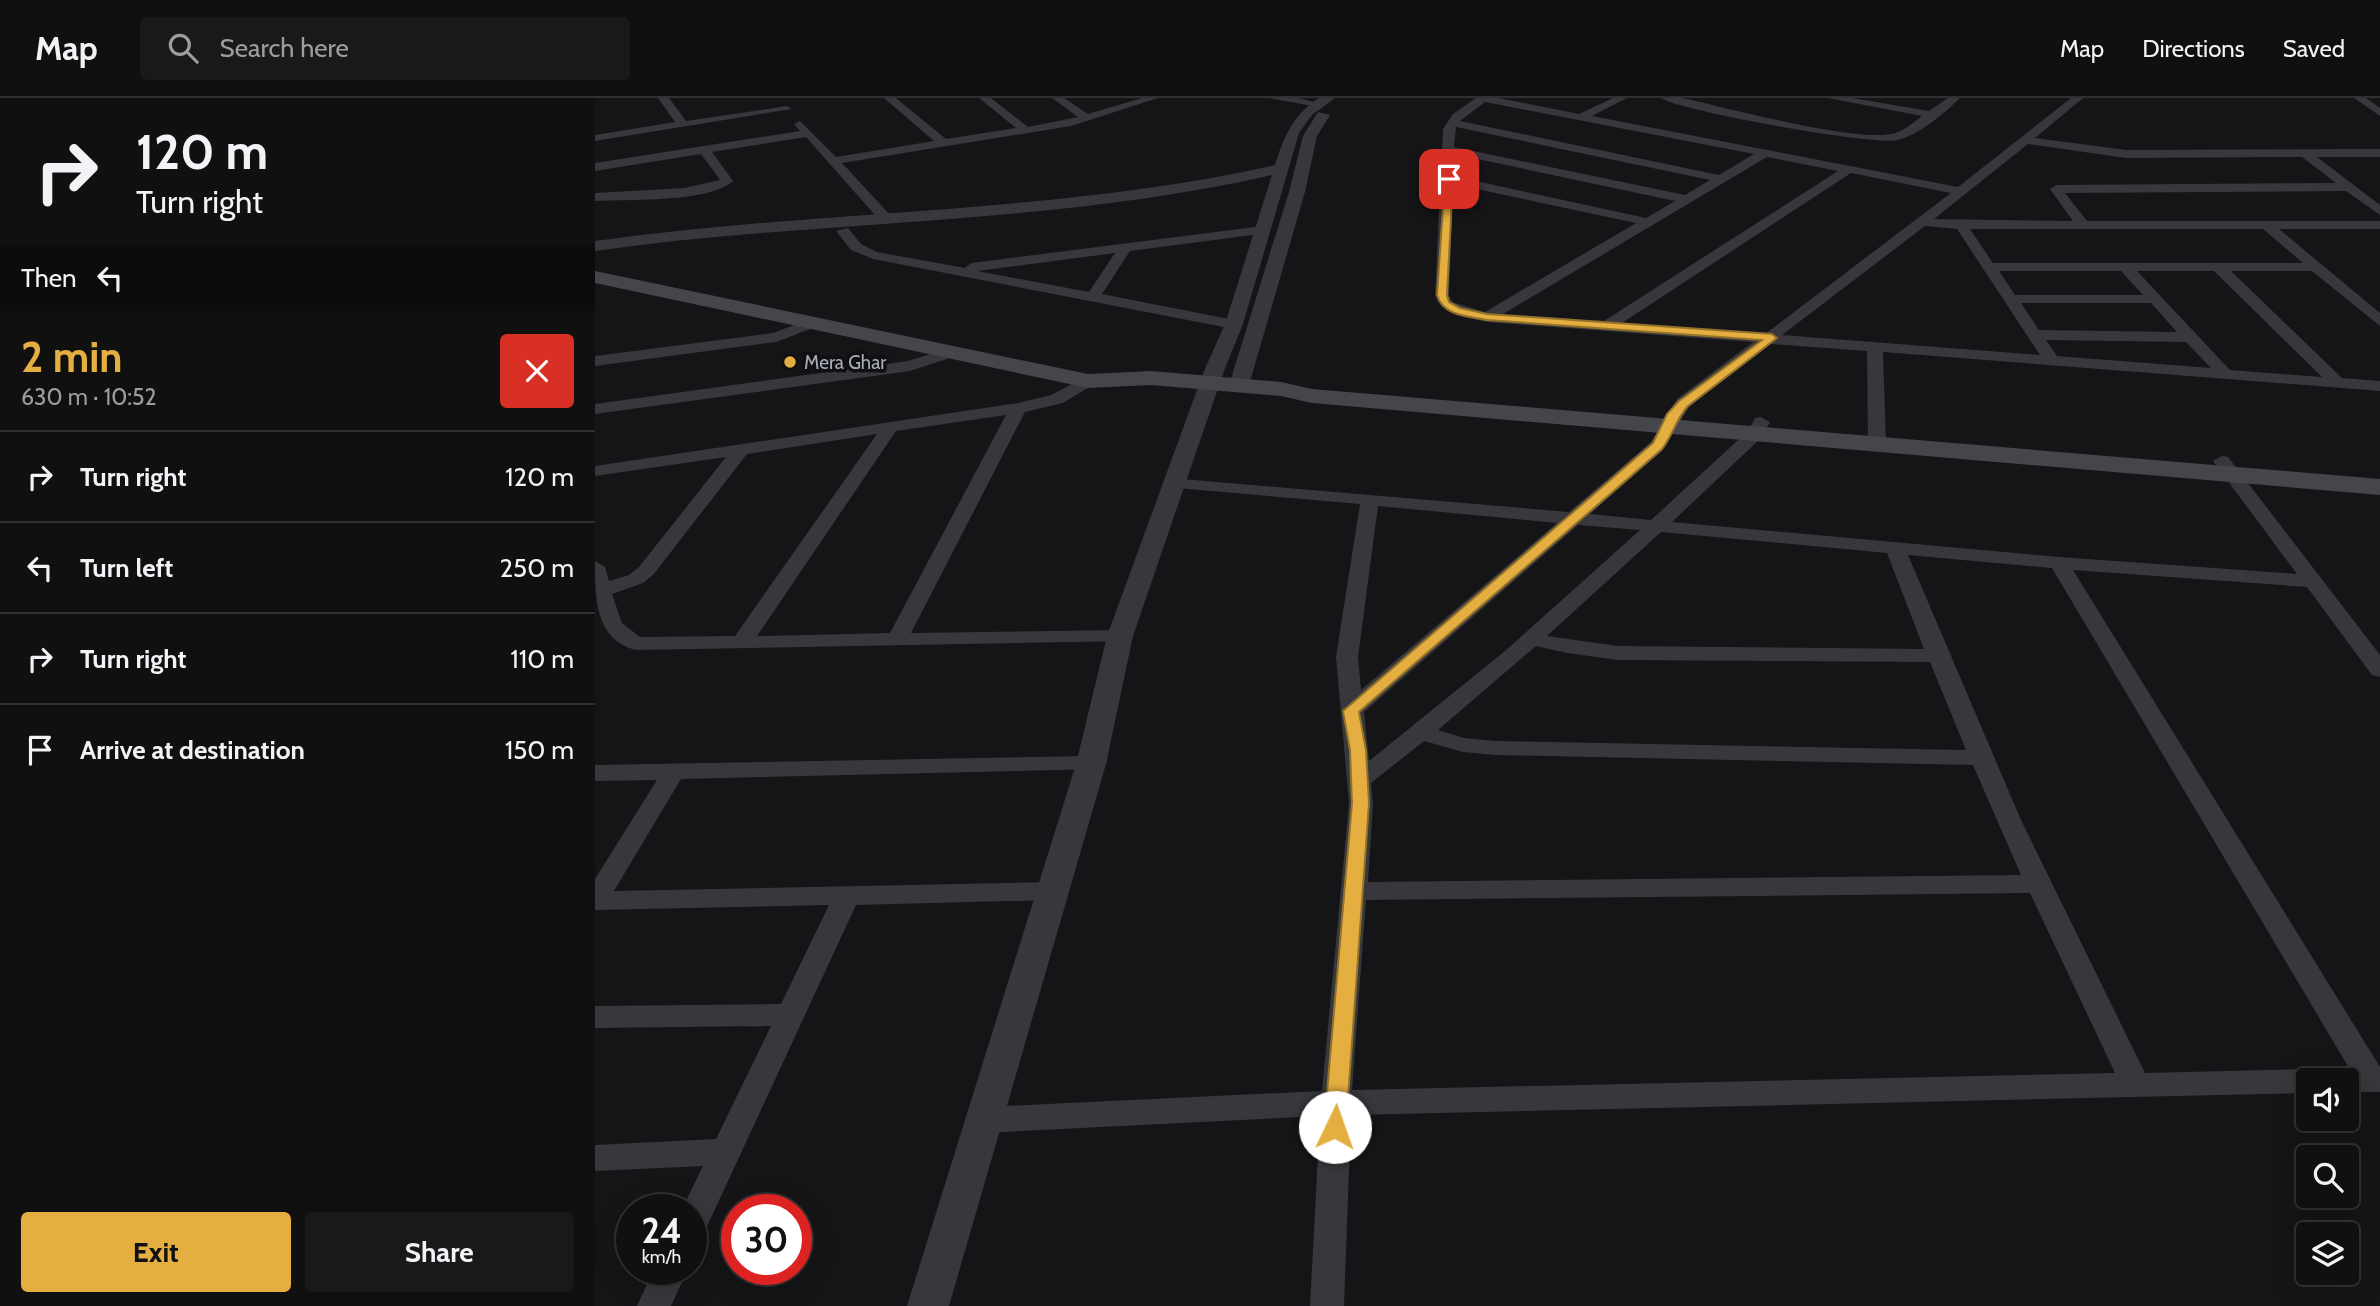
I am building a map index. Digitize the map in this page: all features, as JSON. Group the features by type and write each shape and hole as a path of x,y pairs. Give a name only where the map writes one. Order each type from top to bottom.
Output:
{"main road":[{"path":"598,276 1055,360 1121,369 1151,378"},
{"path":"598,276 1088,382 1151,378 1281,388 1312,396 1671,420 2227,468 2380,487"},
{"path":"2227,468 2380,474"}],"street":[{"path":"663,98 683,125"},
{"path":"776,98 887,220"},
{"path":"889,98 943,143"},
{"path":"984,98 1025,130"},
{"path":"1057,98 1089,119"},
{"path":"834,161 1089,119 1153,98"},
{"path":"1273,98 1323,101"},
{"path":"928,1306 1091,764 1119,636 1177,482 1224,384 1300,179 1315,125 1345,98"},
{"path":"1960,191 1482,98 1457,116 1453,123 1449,149 1442,295 1445,304 1456,310 1487,317 2380,386"},
{"path":"1580,117 1622,98"},
{"path":"1666,98 1879,138 1900,135 1955,98"},
{"path":"1833,98 1928,114"},
{"path":"1351,711 1657,446 1671,420 1694,395 1922,222 2078,98"},
{"path":"2359,98 2380,113"},
{"path":"1224,384 1234,324 1277,178 1297,124 1323,101"},
{"path":"595,138 787,109"},
{"path":"1453,123 1721,179"},
{"path":"595,167 809,133"},
{"path":"2027,140 2117,154 2380,153"},
{"path":"1449,149 1686,199"},
{"path":"595,197 705,189 724,184 727,181 704,150"},
{"path":"1487,317 1765,153"},
{"path":"2306,154 2380,211"},
{"path":"1607,326 1849,169"},
{"path":"604,246 843,231 1277,178"},
{"path":"604,246 637,240 887,220 1217,183 1277,178 1300,179"},
{"path":"1449,179 1648,222"},
{"path":"2082,224 2056,189 2349,187"},
{"path":"1922,222 1961,225 2380,225"},
{"path":"2265,224 2380,321"},
{"path":"1961,225 2051,359"},
{"path":"950,270 1263,230"},
{"path":"843,231 856,247 873,256 1234,324"},
{"path":"1093,297 1126,246"},
{"path":"1989,267 2317,268"},
{"path":"2125,267 2224,373"},
{"path":"2218,267 2338,383"},
{"path":"2011,299 2155,299"},
{"path":"595,361 776,337 813,323"},
{"path":"2035,335 2191,337"},
{"path":"1875,345 1877,438"},
{"path":"595,409 910,366 953,352"},
{"path":"595,471 1018,408 1057,398 1088,382"},
{"path":"897,640 1018,408"},
{"path":"740,644 891,426"},
{"path":"1360,780 1422,733 1531,638 1658,525 1758,428"},
{"path":"602,590 636,579 646,571 742,448"},
{"path":"2227,468 2380,670"},
{"path":"1177,482 2059,563 2310,581"},
{"path":"1328,1306 1336,1103 1355,891 1360,780 1347,657 1370,499"},
{"path":"1895,548 1936,656 2036,884 2136,1085"},
{"path":"2059,563 2366,1080"},
{"path":"595,567 613,630 621,639 655,645 1119,636"},
{"path":"1531,638 1567,647 1618,653 1936,656"},
{"path":"1422,733 1463,745 1495,748 1981,758"},
{"path":"595,773 1091,764"},
{"path":"674,772 595,901 1052,891"},
{"path":"1355,891 2036,884"},
{"path":"705,1194 848,894"},
{"path":"595,1017 790,1015"},
{"path":"983,1120 1336,1103 2296,1081"},
{"path":"595,1158 725,1152"},
{"path":"654,1306 664,1285"}],"place":[{"name":"Mera Ghar","path":"790,362"}],"route":[{"path":"1335,1127 1361,803 1358,750 1351,711 1657,446 1665,436 1673,414 1683,403 1772,338 1487,317 1456,310 1445,304 1442,295 1449,179"}]}
